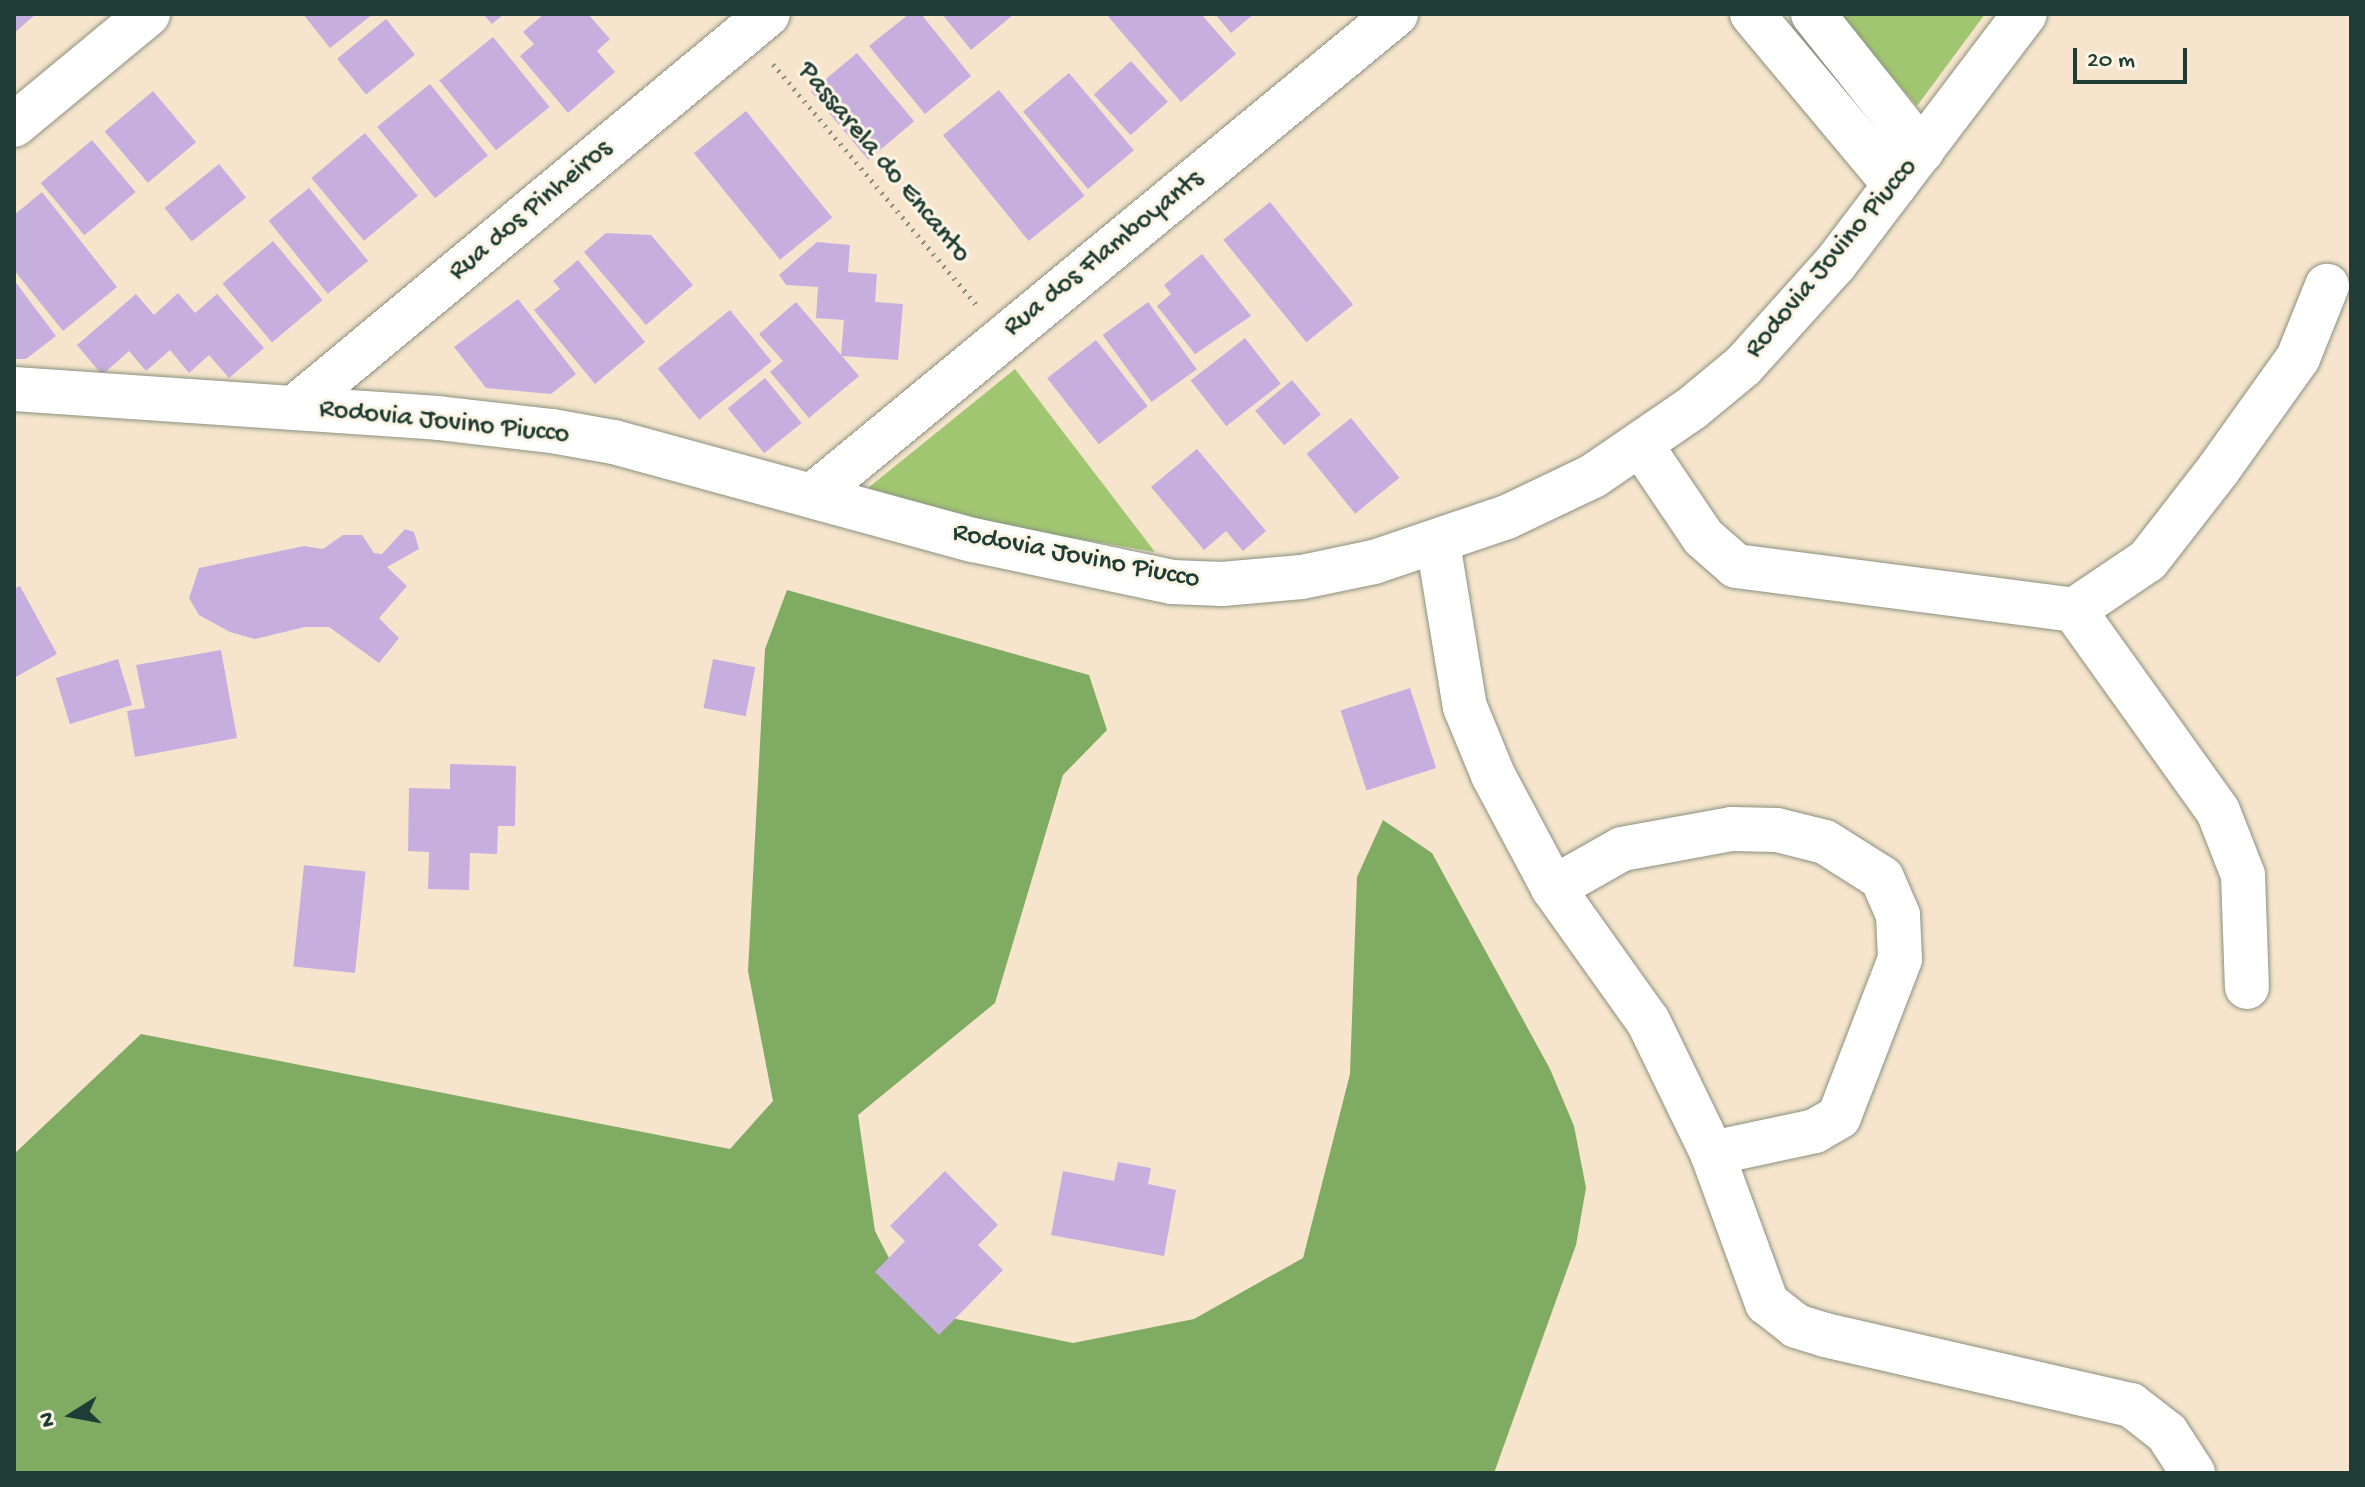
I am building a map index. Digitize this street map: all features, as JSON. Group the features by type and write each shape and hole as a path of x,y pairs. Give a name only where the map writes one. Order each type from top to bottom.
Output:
{"street":[{"path":"14,125 148,14"},
{"name":"Rua dos Flamboyants","path":"813,495 1396,14"},
{"path":"1752,14 1895,185"},
{"path":"1813,14 1922,151"},
{"name":"Rodovia Jovino Piucco","path":"14,389 294,408 552,431 813,495 973,540 1172,582 1222,584 1302,577 1438,543 1593,476 1641,445 1752,356 1835,264 2025,14"},
{"name":"Rua dos Pinheiros","path":"294,408 758,23"},
{"path":"1641,445 1703,537 1736,566 2074,610 2148,560 2218,470 2298,358 2327,286"},
{"path":"1438,543 1465,707 1493,775 1553,888 1648,1021 1712,1153 1767,1303 1796,1326 2131,1405 2167,1433 2193,1473"},
{"path":"2074,610 2218,811 2243,875 2247,987"},
{"path":"1553,888 1622,849 1732,829 1777,830 1825,842 1882,878 1898,915 1900,959 1839,1117 1815,1131 1712,1153"}],"path":[{"name":"Passarela do Encanto","path":"758,23 1003,337"}],"green space":[{"path":"1839,14 1985,14 1917,106"},
{"path":"1015,369 1155,552 1005,526 868,488"},
{"path":"787,590 1089,675 1107,730 1063,775 995,1003 858,1115 875,1231 904,1287 956,1319 1073,1343 1194,1319 1303,1258 1350,1074 1357,877 1383,820 1432,853 1550,1069 1574,1126 1586,1188 1576,1245 1494,1473 14,1473 14,1154 141,1034 730,1149 773,1101 748,971 765,649"}],"building":[{"path":"14,14 36,14 14,33"},
{"path":"303,14 373,14 330,48"},
{"path":"483,14 504,14 492,24"},
{"path":"544,14 588,14 610,39 597,51 615,72 568,113 520,56 534,44 523,32"},
{"path":"909,14 921,14 971,76 925,114 869,46"},
{"path":"942,14 1014,14 971,50"},
{"path":"1106,14 1201,14 1236,54 1181,102"},
{"path":"1215,14 1254,14 1231,33"},
{"path":"386,19 415,55 366,94 337,59"},
{"path":"493,37 550,107 496,150 439,80"},
{"path":"857,53 914,121 868,160 811,92"},
{"path":"1131,61 1168,102 1131,135 1094,94"},
{"path":"1069,73 1134,150 1088,189 1023,112"},
{"path":"430,84 488,155 435,198 377,127"},
{"path":"999,90 1085,196 1029,241 943,135"},
{"path":"153,91 196,142 148,183 105,131"},
{"path":"746,111 832,217 780,260 694,153"},
{"path":"365,133 418,196 364,241 311,178"},
{"path":"92,140 136,192 84,235 41,183"},
{"path":"219,164 246,197 192,241 165,208"},
{"path":"309,188 368,261 328,294 269,221"},
{"path":"42,192 117,287 63,331 14,270 14,215"},
{"path":"1270,202 1353,305 1306,342 1223,240"},
{"path":"606,233 651,235 693,285 646,325 584,252"},
{"path":"273,241 322,300 272,342 222,283"},
{"path":"817,242 850,245 848,272 877,274 875,302 903,304 898,360 842,356 859,376 809,418 770,372 783,361 759,334 796,302 841,355 844,320 816,318 818,287 786,285 779,275"},
{"path":"1202,254 1251,316 1195,354 1157,306 1171,294 1164,285"},
{"path":"578,260 645,342 595,384 534,310 560,289 553,281"},
{"path":"14,280 56,336 26,359 14,359"},
{"path":"178,293 195,313 217,294 264,348 229,378 209,355 189,373 170,350 146,371 129,351 102,375 77,345 136,294 154,315"},
{"path":"518,299 576,374 551,394 486,388 454,347"},
{"path":"1148,302 1197,369 1151,402 1103,335"},
{"path":"730,310 772,361 699,420 658,369"},
{"path":"1245,338 1281,384 1226,426 1191,380"},
{"path":"1096,340 1148,406 1099,444 1047,378"},
{"path":"765,378 802,423 764,453 728,408"},
{"path":"1292,380 1321,414 1284,445 1255,411"},
{"path":"1351,418 1399,478 1355,514 1307,454"},
{"path":"1197,449 1266,531 1243,551 1226,531 1204,550 1151,487"},
{"path":"405,529 414,532 419,549 387,567 407,586 379,618 399,638 379,663 329,627 305,627 255,639 230,632 199,615 189,598 199,568 304,546 323,549 343,535 362,535 374,553 382,554"},
{"path":"20,586 57,654 14,678 14,589"},
{"path":"221,650 237,738 135,757 127,711 145,708 136,665"},
{"path":"118,659 132,705 70,724 56,678"},
{"path":"713,659 755,667 746,716 703,708"},
{"path":"1410,688 1436,768 1367,790 1341,711"},
{"path":"450,764 516,766 515,826 498,826 497,854 470,853 469,890 428,889 429,852 408,851 409,788 450,789"},
{"path":"304,865 366,871 355,973 293,966"},
{"path":"1118,1162 1151,1168 1148,1184 1176,1190 1164,1256 1051,1235 1063,1171 1114,1181"},
{"path":"945,1171 998,1225 978,1245 1003,1270 939,1335 875,1272 905,1241 890,1226"}]}
